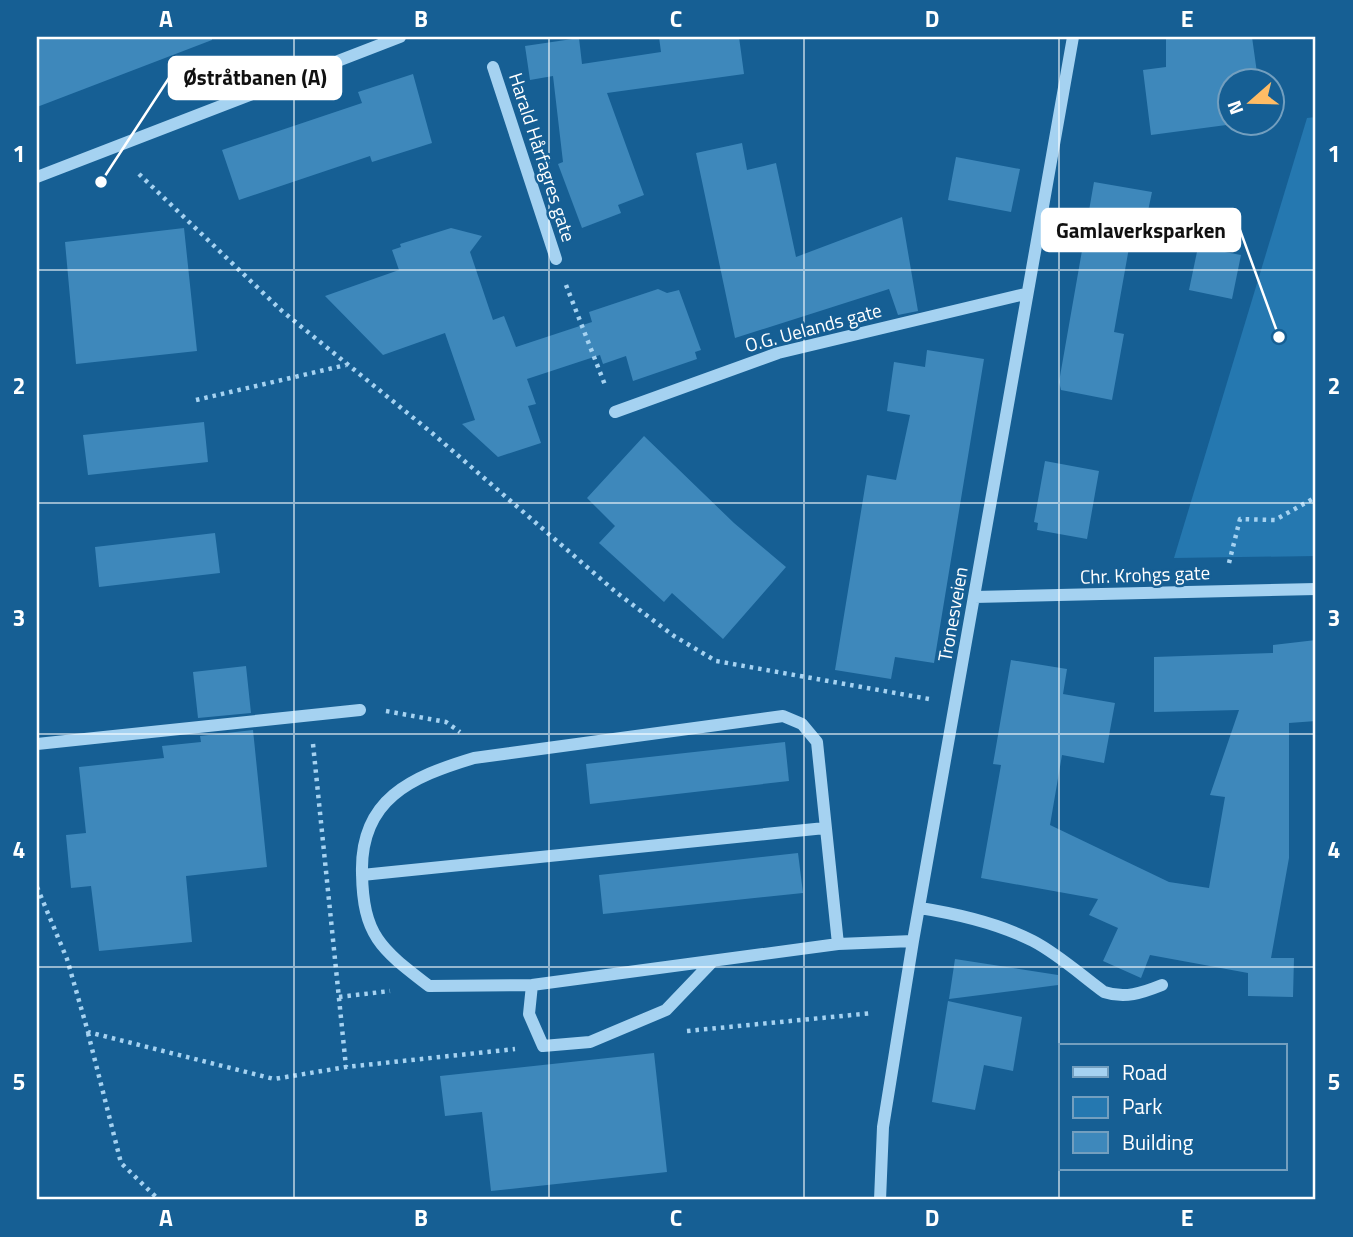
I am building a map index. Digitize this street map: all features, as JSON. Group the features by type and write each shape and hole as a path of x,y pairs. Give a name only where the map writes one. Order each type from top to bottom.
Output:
{"street":[{"path":"37,177 400,37"},
{"name":"Tronesveien","path":"880,1200 883,1127 913,940 1073,37"},
{"name":"Harald Hårfagres gate","path":"493,67 556,259"},
{"name":"O.G. Uelands gate","path":"615,412 778,353 1026,294"},
{"name":"Chr. Krohgs gate","path":"974,597 1316,589"},
{"path":"37,744 360,710"},
{"path":"838,944 817,742 802,724 783,716 474,758 428,772 384,804 368,827 361,847 362,900 367,925 384,949 429,986 532,985 838,944 913,940"},
{"path":"362,875 825,828"},
{"path":"920,908 951,913 1008,930 1036,942 1104,992 1116,996 1139,994 1162,985"},
{"path":"532,985 529,1014 543,1046 590,1042 666,1010 711,963"}],"path":[{"path":"139,174 282,311 432,433 617,593 674,636 716,661 930,700"},
{"path":"556,259 615,412"},
{"path":"196,400 347,365"},
{"path":"1223,591 1240,519 1275,520 1316,496"},
{"path":"360,710 400,712 446,722 460,731 474,758"},
{"path":"310,716 346,1067"},
{"path":"37,887 67,959 121,1163 159,1200"},
{"path":"685,1032 902,1010"},
{"path":"88,1032 274,1079 346,1067 543,1046"}],"green space":[{"path":"1316,117 1316,556 1174,558 1307,118"}],"building":[{"path":"37,37 212,37 212,40 37,107"},
{"path":"659,37 739,37 744,74 607,93 644,195 618,205 621,213 582,228 558,164 563,162 553,76 530,80 525,46 579,38 582,64 661,52"},
{"path":"1166,37 1252,37 1256,66 1216,66 1216,126 1151,135 1143,70 1166,67"},
{"path":"413,74 432,143 372,162 370,156 239,200 222,150 362,103 358,92"},
{"path":"742,143 747,170 776,163 796,257 902,217 918,311 898,315 889,289 735,338 696,153"},
{"path":"956,157 1020,169 1011,212 948,200"},
{"path":"1094,182 1152,192 1141,244 1130,242 1114,332 1124,334 1112,400 1061,390 1059,382"},
{"path":"184,228 197,351 76,364 65,242"},
{"path":"451,228 482,236 470,252 493,320 504,316 516,347 592,322 589,312 658,289 667,293 679,290 701,350 695,352 697,359 633,381 626,356 603,364 600,355 527,379 536,404 528,406 541,443 498,457 462,424 475,420 445,333 383,355 325,296 399,270 392,250 401,247 400,244"},
{"path":"1198,247 1241,255 1232,299 1189,290"},
{"path":"927,350 984,359 934,663 895,657 891,679 835,670 867,475 896,480 910,415 887,411 894,362 925,367"},
{"path":"204,422 208,462 88,475 83,435"},
{"path":"644,436 734,523 786,567 723,639 672,593 664,602 599,543 615,526 587,498"},
{"path":"1045,461 1099,471 1087,539 1037,530 1038,523 1034,522"},
{"path":"215,533 220,573 99,587 95,547"},
{"path":"1316,640 1316,721 1289,723 1289,858 1271,958 1294,958 1293,997 1248,996 1248,973 1150,955 1141,978 1103,961 1118,928 1089,915 1098,899 981,878 1001,765 993,764 1011,660 1067,669 1063,694 1115,703 1104,763 1062,755 1050,825 1169,882 1209,888 1225,797 1210,795 1239,710 1154,712 1154,657 1273,653 1273,645"},
{"path":"246,666 251,713 198,718 193,672"},
{"path":"253,730 267,867 186,876 192,942 99,951 91,886 71,888 66,835 86,833 79,767 164,758 162,746 201,742 200,736"},
{"path":"785,742 789,781 590,804 586,764"},
{"path":"798,853 803,893 603,914 599,875"},
{"path":"955,959 1058,975 1058,985 949,999"},
{"path":"948,1001 1022,1017 1013,1071 984,1065 975,1110 932,1102"},
{"path":"654,1053 667,1172 491,1191 482,1112 445,1116 440,1076"}],"place":[{"name":"Østråtbanen (A)","path":"101,182"},
{"name":"Gamlaverksparken","path":"1279,337"}]}
